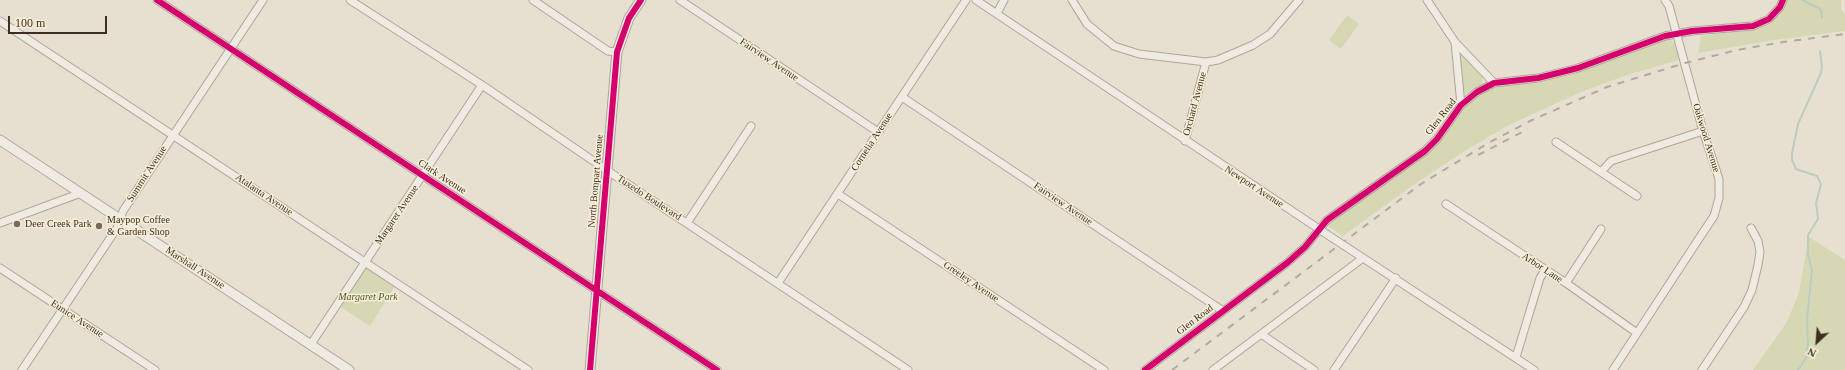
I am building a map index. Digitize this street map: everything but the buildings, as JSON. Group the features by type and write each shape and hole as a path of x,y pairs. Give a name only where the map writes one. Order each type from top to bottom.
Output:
{"street":[{"name":"Clark Avenue","path":"157,0 717,370"},
{"name":"Summit Avenue","path":"22,370 117,228 123,211 263,0"},
{"name":"Tuxedo Boulevard","path":"350,0 482,85 608,171 908,370"},
{"path":"532,0 608,51 617,52"},
{"name":"North Bompart Avenue","path":"590,370 617,52 629,18 641,0"},
{"name":"Fairview Avenue","path":"680,0 878,132"},
{"name":"Cornelia Avenue","path":"778,283 966,0"},
{"name":"Newport Avenue","path":"976,0 1185,141 1318,229 1396,278 1534,370"},
{"path":"997,14 1004,0"},
{"path":"1072,0 1087,24 1114,46 1139,54 1206,62"},
{"name":"Orchard Avenue","path":"1185,141 1206,62 1218,60 1253,46 1270,34 1300,0"},
{"path":"1427,0 1455,42 1494,83"},
{"name":"Oakwood Avenue","path":"1613,370 1714,216 1719,198 1719,179 1666,0"},
{"name":"Glen Road","path":"1145,370 1287,263 1306,247 1318,229 1327,220 1425,151 1436,140 1460,105 1477,92 1494,83 1538,78 1578,68 1665,36 1753,26 1769,19 1780,7 1783,0"},
{"name":"Atalanta Avenue","path":"0,21 528,370"},
{"path":"1455,42 1460,105"},
{"name":"Margaret Avenue","path":"311,344 482,85"},
{"name":"Fairview Avenue","path":"902,97 1223,311"},
{"path":"687,223 751,126"},
{"path":"1601,172 1611,161 1704,131"},
{"name":"Marshall Avenue","path":"0,140 349,370"},
{"path":"1556,142 1637,196"},
{"path":"0,223 81,193"},
{"name":"Greeley Avenue","path":"838,194 1104,370"},
{"name":"Arbor Lane","path":"1446,204 1566,283 1637,333"},
{"path":"1702,370 1744,308 1752,290 1760,252 1758,241 1751,228"},
{"path":"1566,283 1601,229"},
{"path":"1213,370 1360,256"},
{"name":"Eunice Avenue","path":"0,268 155,370"},
{"path":"1516,358 1540,278 1545,270"},
{"path":"1334,370 1396,278"},
{"path":"1261,334 1314,370"}],"green space":[{"path":"1787,0 1841,0 1841,9 1845,14 1845,31 1774,40 1698,53 1701,36 1754,29 1769,23 1779,15"},
{"path":"1347,15 1359,24 1341,49 1329,40"},
{"path":"1668,39 1675,44 1679,60 1627,75 1581,92 1507,126 1463,152 1413,185 1343,236 1327,225 1328,222 1430,151 1467,104 1493,88 1566,75 1603,63 1647,45"},
{"path":"1461,53 1483,77 1481,85 1466,94 1462,91 1459,55"},
{"path":"1809,237 1845,260 1845,370 1753,370 1787,322 1799,292"},
{"name":"Margaret Park","path":"366,268 395,286 370,326 339,306"}],"waterway":[{"path":"1802,0 1819,8 1821,10 1822,18"},
{"path":"1798,370 1806,358 1808,346 1807,320 1812,270 1808,254 1808,235 1818,219 1816,203 1821,184 1817,176 1796,169 1792,160 1792,153 1798,124 1821,73 1822,67 1820,51"}],"railway":[{"path":"1172,370 1421,184 1490,142 1530,121 1607,87 1685,63 1737,50 1845,34"},
{"path":"1478,155 1528,129"}],"cycle path":[{"path":"157,0 717,370"},
{"path":"590,370 617,52 629,18 641,0"},
{"path":"1145,370 1287,263 1305,247 1327,220 1425,151 1437,139 1461,105 1477,92 1494,83 1538,78 1578,68 1665,36 1692,31 1753,26 1769,19 1780,7 1783,0"}],"place":[{"name":"Deer Creek Park","path":"17,224"},
{"name":"Maypop Coffee & Garden Shop","path":"99,226"}]}
